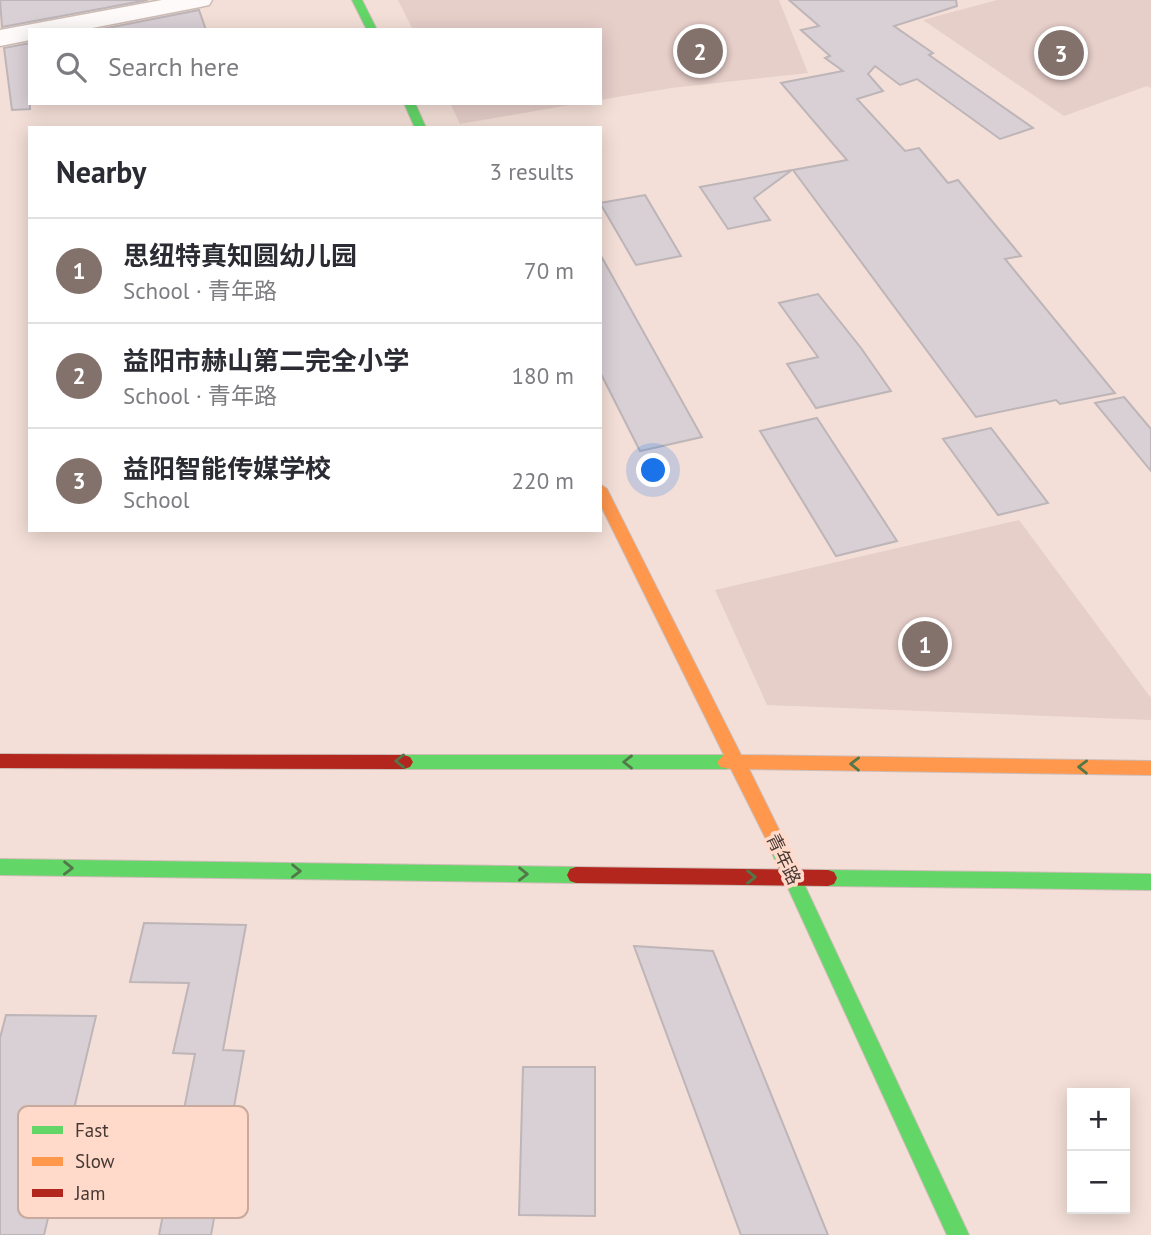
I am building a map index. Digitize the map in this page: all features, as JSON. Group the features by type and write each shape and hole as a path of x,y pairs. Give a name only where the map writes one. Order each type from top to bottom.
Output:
{"main road":[{"path":"357,0 371,28"},
{"path":"410,105 420,126"},
{"name":"青年路","path":"602,493 793,877 958,1235"},
{"path":"0,761 736,762 1151,768"},
{"path":"0,867 1151,882"}],"street":[{"path":"53,28 200,0"},
{"path":"0,38 28,32"}],"shaded area":[{"path":"398,0 779,0 808,73 671,88 602,100 602,28 412,28"},
{"path":"997,0 1151,0 1151,88 1147,86 1064,116 923,20"},
{"path":"451,105 569,105 460,124"},
{"path":"1019,520 1151,698 1151,720 767,705 715,590"}],"building":[{"path":"0,0 148,0 2,27"},
{"path":"789,0 956,0 957,6 894,26 933,53 929,55 1033,128 1000,139 917,79 900,85 875,66 868,74 883,91 857,99 905,151 919,148 948,183 958,180 1021,256 1005,259 1115,393 1060,404 1056,400 976,417 793,170 847,160 781,83 843,71 825,58 830,56 801,30 819,26"},
{"path":"199,10 205,28 107,28"},
{"path":"28,43 30,109 12,110 4,48"},
{"path":"792,170 754,198 770,220 728,229 700,187"},
{"path":"645,195 681,256 636,265 602,203"},
{"path":"602,258 702,437 640,451 602,376"},
{"path":"818,294 891,391 816,408 787,364 818,357 779,303"},
{"path":"1124,397 1151,429 1151,471 1095,403"},
{"path":"817,418 897,541 836,556 760,431"},
{"path":"991,428 1048,503 998,515 943,439"},
{"path":"144,923 246,925 223,1050 244,1051 234,1106 185,1106 195,1054 173,1053 189,983 130,982"},
{"path":"634,946 713,951 828,1235 741,1235"},
{"path":"6,1015 96,1016 75,1106 18,1106 18,1218 48,1218 44,1235 0,1235 0,1038"},
{"path":"523,1067 595,1067 595,1216 519,1215"},
{"path":"162,1218 214,1218 211,1235 159,1235"}],"traffic: fast":[{"path":"357,0 371,28"},
{"path":"410,105 420,126"},
{"path":"404,762 726,762"},
{"path":"775,840 958,1235"},
{"path":"0,867 576,875"},
{"path":"828,878 1151,882"}],"traffic: slow":[{"path":"602,493 775,840"},
{"path":"726,762 1151,768"}],"traffic: jam":[{"path":"0,761 404,762"},
{"path":"576,875 828,878"}],"place":[{"name":"益阳市赫山第二完全小学","path":"700,51"},
{"name":"益阳智能传媒学校","path":"1061,53"},
{"name":"思纽特真知圆幼儿园","path":"925,644"}]}
